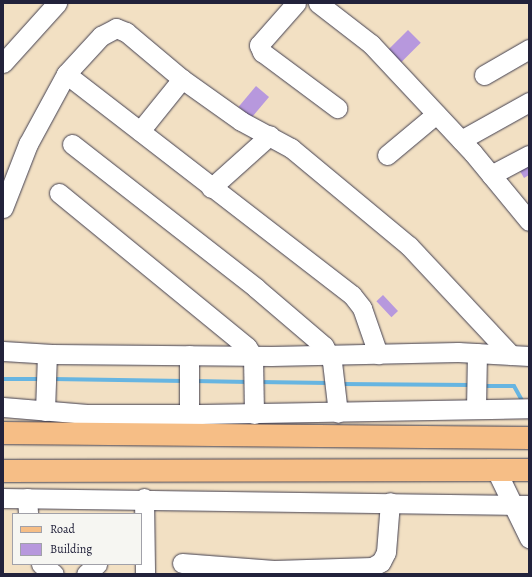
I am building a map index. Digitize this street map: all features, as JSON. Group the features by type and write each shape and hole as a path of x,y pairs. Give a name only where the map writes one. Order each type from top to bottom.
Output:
{"main road":[{"path":"3,433 529,438"},
{"path":"3,471 529,470"}],"street":[{"path":"296,3 259,45 262,52 337,108"},
{"path":"318,3 371,44 461,140 529,221"},
{"path":"3,63 50,5"},
{"path":"3,208 8,178 66,74 101,36 116,28 126,32 182,79 241,121 270,135 291,148 409,246 520,355"},
{"path":"484,75 529,49"},
{"path":"66,74 211,188 352,295 362,308 378,354"},
{"path":"140,132 182,79"},
{"path":"461,140 529,102"},
{"path":"387,155 436,114"},
{"path":"211,188 270,135"},
{"path":"72,144 256,288 331,359 338,413"},
{"path":"491,175 529,155"},
{"path":"59,193 240,339 253,360 254,414"},
{"path":"3,351 47,358 253,360 331,359 378,354 477,357 520,355"},
{"path":"477,357 477,401"},
{"path":"45,411 47,358"},
{"path":"189,359 189,414"},
{"path":"3,407 45,411 189,414 338,413 477,401 507,408 529,408"},
{"path":"496,470 521,505 529,538"},
{"path":"3,498 28,506 113,506 144,498 521,505"},
{"path":"144,498 145,574"},
{"path":"182,563 274,570 372,567 381,562 386,552 390,502"},
{"path":"42,565 54,574"},
{"path":"86,574 96,565"}],"building":[{"path":"408,30 421,43 401,63 388,50"},
{"path":"256,86 269,97 252,118 239,107"},
{"path":"529,157 529,175 524,178 516,164"},
{"path":"383,295 398,311 391,317 376,301"}],"waterway":[{"path":"3,379 41,379"},
{"path":"52,379 185,381"},
{"path":"194,381 249,382"},
{"path":"258,382 329,383"},
{"path":"340,384 471,385"},
{"path":"482,386 514,386 523,402"}]}
